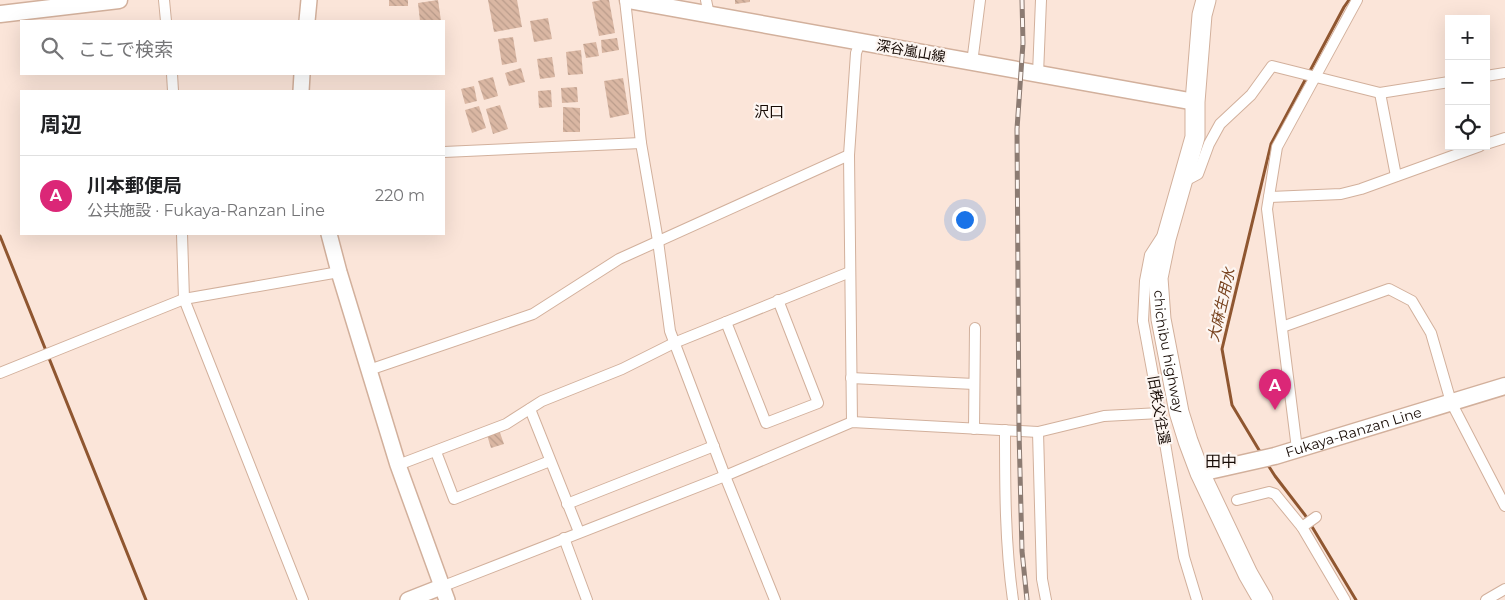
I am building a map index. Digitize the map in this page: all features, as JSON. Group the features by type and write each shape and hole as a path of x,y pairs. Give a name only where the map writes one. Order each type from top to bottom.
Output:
{"highway":[{"name":"chichibu highway","path":"1206,0 1202,15 1195,102 1195,137 1166,239 1158,278 1161,319 1178,412 1200,473 1248,574 1263,600"}],"main road":[{"path":"0,14 58,3 119,0"},
{"name":"深谷嵐山線","path":"627,0 707,8 860,42 1195,102"},
{"name":"Fukaya-Ranzan Line","path":"1200,473 1275,456 1505,386"}],"street":[{"path":"164,0 166,20"},
{"path":"307,20 309,0"},
{"path":"627,0 641,143 658,241 670,331 775,600"},
{"path":"972,63 980,0"},
{"path":"1038,74 1041,0"},
{"path":"1297,449 1267,209 1278,148 1356,0"},
{"path":"852,422 849,155 856,53 860,42"},
{"path":"1183,182 1198,174 1209,144 1220,124 1250,95 1272,66 1380,93 1445,83"},
{"path":"1490,75 1505,73"},
{"path":"172,75 173,90"},
{"path":"301,90 302,75"},
{"path":"1380,93 1396,176"},
{"path":"1490,143 1505,138"},
{"path":"445,152 641,143"},
{"path":"1269,198 1341,194 1361,189 1469,150"},
{"path":"369,370 533,314 619,259 849,155"},
{"name":"旧秩父往還","path":"1170,224 1150,255 1144,281 1144,321 1184,557 1195,600"},
{"path":"182,235 184,299 303,600"},
{"path":"329,235 398,465 444,593"},
{"path":"0,372 184,299 339,272"},
{"path":"398,465 506,424 542,401 622,369 674,343 850,272"},
{"path":"1282,327 1389,289 1412,301 1431,334 1451,402 1505,506"},
{"path":"726,322 766,423 818,403 778,300"},
{"path":"974,429 975,328"},
{"path":"851,378 974,384"},
{"path":"530,409 579,532"},
{"path":"408,600 444,593 564,538 725,476 852,422 1038,432 1104,416 1160,413"},
{"path":"1005,430 1009,570 1013,600"},
{"path":"1038,432 1042,579 1046,600"},
{"path":"568,504 714,446"},
{"path":"436,452 454,499 550,461"},
{"path":"1237,500 1269,492 1275,494 1309,522 1345,600"},
{"path":"564,538 587,600"},
{"path":"1486,600 1505,589"}],"building":[{"path":"389,0 408,0 408,6 389,6"},
{"path":"438,0 441,20 420,20 418,3"},
{"path":"488,0 517,0 522,27 494,32"},
{"path":"609,0 615,33 599,36 592,2"},
{"path":"735,0 750,0 750,2 735,4"},
{"path":"548,18 552,39 534,42 530,21"},
{"path":"513,37 517,62 502,65 498,39"},
{"path":"617,38 619,50 602,53 601,40"},
{"path":"596,42 599,56 586,58 583,44"},
{"path":"581,50 583,74 568,75 566,52"},
{"path":"552,57 555,77 540,79 537,59"},
{"path":"521,68 525,82 509,86 505,73"},
{"path":"493,77 498,96 484,100 478,81"},
{"path":"623,78 629,114 610,118 604,81"},
{"path":"474,86 477,101 465,104 461,89"},
{"path":"577,87 578,102 562,103 561,88"},
{"path":"551,90 552,107 539,108 538,91"},
{"path":"500,105 508,129 493,134 486,109"},
{"path":"479,106 486,128 472,133 465,110"},
{"path":"563,107 580,108 580,132 563,132"},
{"path":"499,430 504,444 491,448 487,435"}],"waterway":[{"name":"大麻生用水","path":"1262,455 1232,405 1222,349 1271,144 1349,0"},
{"path":"0,236 146,600"},
{"name":"大麻生用水","path":"1266,462 1305,515 1356,600"}],"railway":[{"path":"1022,0 1023,43 1017,129 1019,431 1022,551 1027,600"}],"place":[{"name":"川本郵便局","path":"1275,410"}],"district":[{"name":"沢口","path":"769,111"},
{"name":"田中","path":"1221,461"}]}
